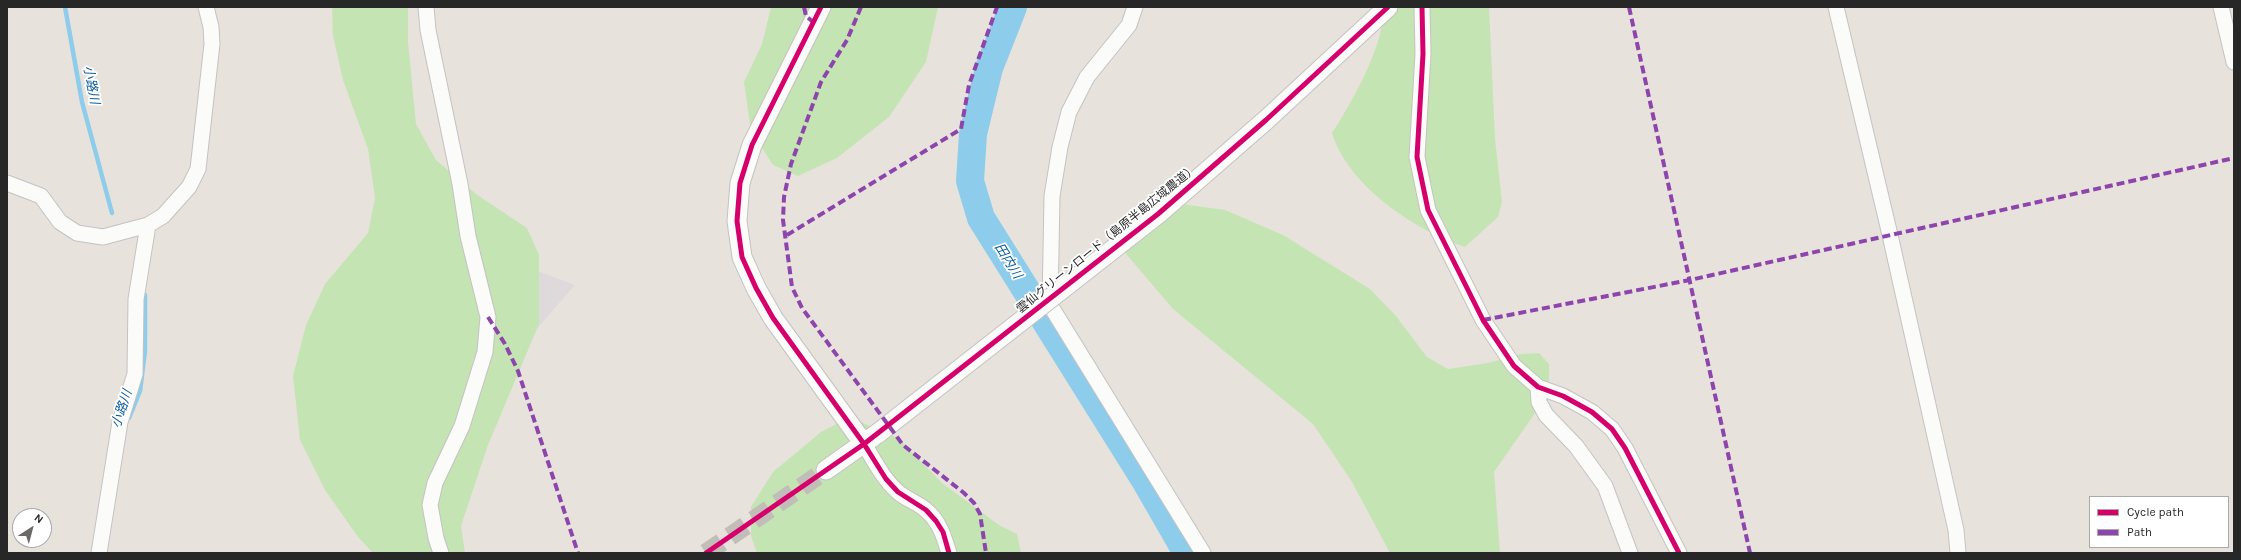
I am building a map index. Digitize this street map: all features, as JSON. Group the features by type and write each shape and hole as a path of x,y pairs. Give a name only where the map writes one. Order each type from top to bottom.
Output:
{"street":[{"path":"7,183 40,196 60,222 76,233 103,236 148,225 163,216 189,187 198,169 212,44 212,27 206,7"},
{"path":"426,7 428,30 460,184 468,236 488,317 484,352 462,426 435,483 430,505 436,538 441,553"},
{"path":"821,7 752,145 740,183 736,221 742,257 756,288 773,318 871,439 886,479 898,492 926,510 936,521 943,532 949,553"},
{"path":"1135,7 1129,25 1087,77 1069,112 1060,147 1052,196 1050,305 1203,553"},
{"name":"雲仙グリーンロード（島原半島広域農道）","path":"826,470 871,439 1158,214 1266,120 1388,7"},
{"path":"1422,7 1424,54 1418,158 1428,210 1483,320 1514,366 1538,387 1563,396 1592,412 1612,429 1625,448 1679,553"},
{"path":"1836,7 1956,530 1958,553"},
{"path":"2220,7 2234,62"},
{"path":"99,553 120,422 135,374 136,299 148,225"},
{"path":"1538,387 1539,402 1546,415 1576,446 1605,486 1630,553"}],"shaded area":[{"path":"525,266 575,285 528,339"}],"green space":[{"path":"332,7 408,7 408,42 416,124 436,160 476,194 527,228 539,255 539,324 488,445 461,526 465,553 373,553 358,537 325,490 300,440 293,376 306,325 325,284 368,233 375,198 368,149 343,80 333,36"},
{"path":"771,7 938,7 926,62 889,117 837,158 798,176 773,165 751,131 744,82 762,44"},
{"path":"1386,7 1489,7 1495,139 1502,202 1498,217 1465,247 1425,229 1386,204 1352,171 1340,152 1332,133 1366,73 1378,41"},
{"path":"1166,202 1225,210 1283,235 1370,289 1396,316 1427,357 1448,369 1488,363 1521,354 1539,353 1549,364 1549,393 1494,472 1500,553 1390,553 1352,482 1313,424 1173,309 1121,248 1124,238 1132,224 1142,214"},
{"path":"850,417 899,439 942,483 999,525 1017,534 1021,553 757,553 751,536 751,507 773,472 821,432"}],"waterway":[{"name":"小路川","path":"65,7 82,102 112,213"},
{"name":"田内川","path":"1013,7 989,68 973,134 970,181 981,218 1145,480 1187,553"},
{"name":"小路川","path":"129,418 140,391 145,351 145,295"}],"tunnel":[{"path":"706,553 826,470"}],"marked path":[{"path":"804,7 806,16 813,22"},
{"path":"861,7 847,40 821,82 791,164 784,197 783,220 792,287 802,308 903,445 964,493 974,503 980,514 986,553"},
{"path":"787,235 961,129 969,85 997,7"},
{"path":"1629,7 1750,553"},
{"path":"1483,320 1690,280 2234,158"},
{"path":"488,317 505,344 518,371 578,553"}],"cycle path":[{"path":"821,7 752,145 740,183 737,221 742,257 756,288 773,318 864,444 886,479 898,492 926,510 936,521 943,532 949,553"},
{"path":"706,553 864,444 1158,214 1266,120 1388,7"},
{"path":"1422,7 1423,54 1417,157 1428,210 1483,320 1514,366 1538,387 1563,396 1592,412 1612,429 1625,448 1679,553"}]}
